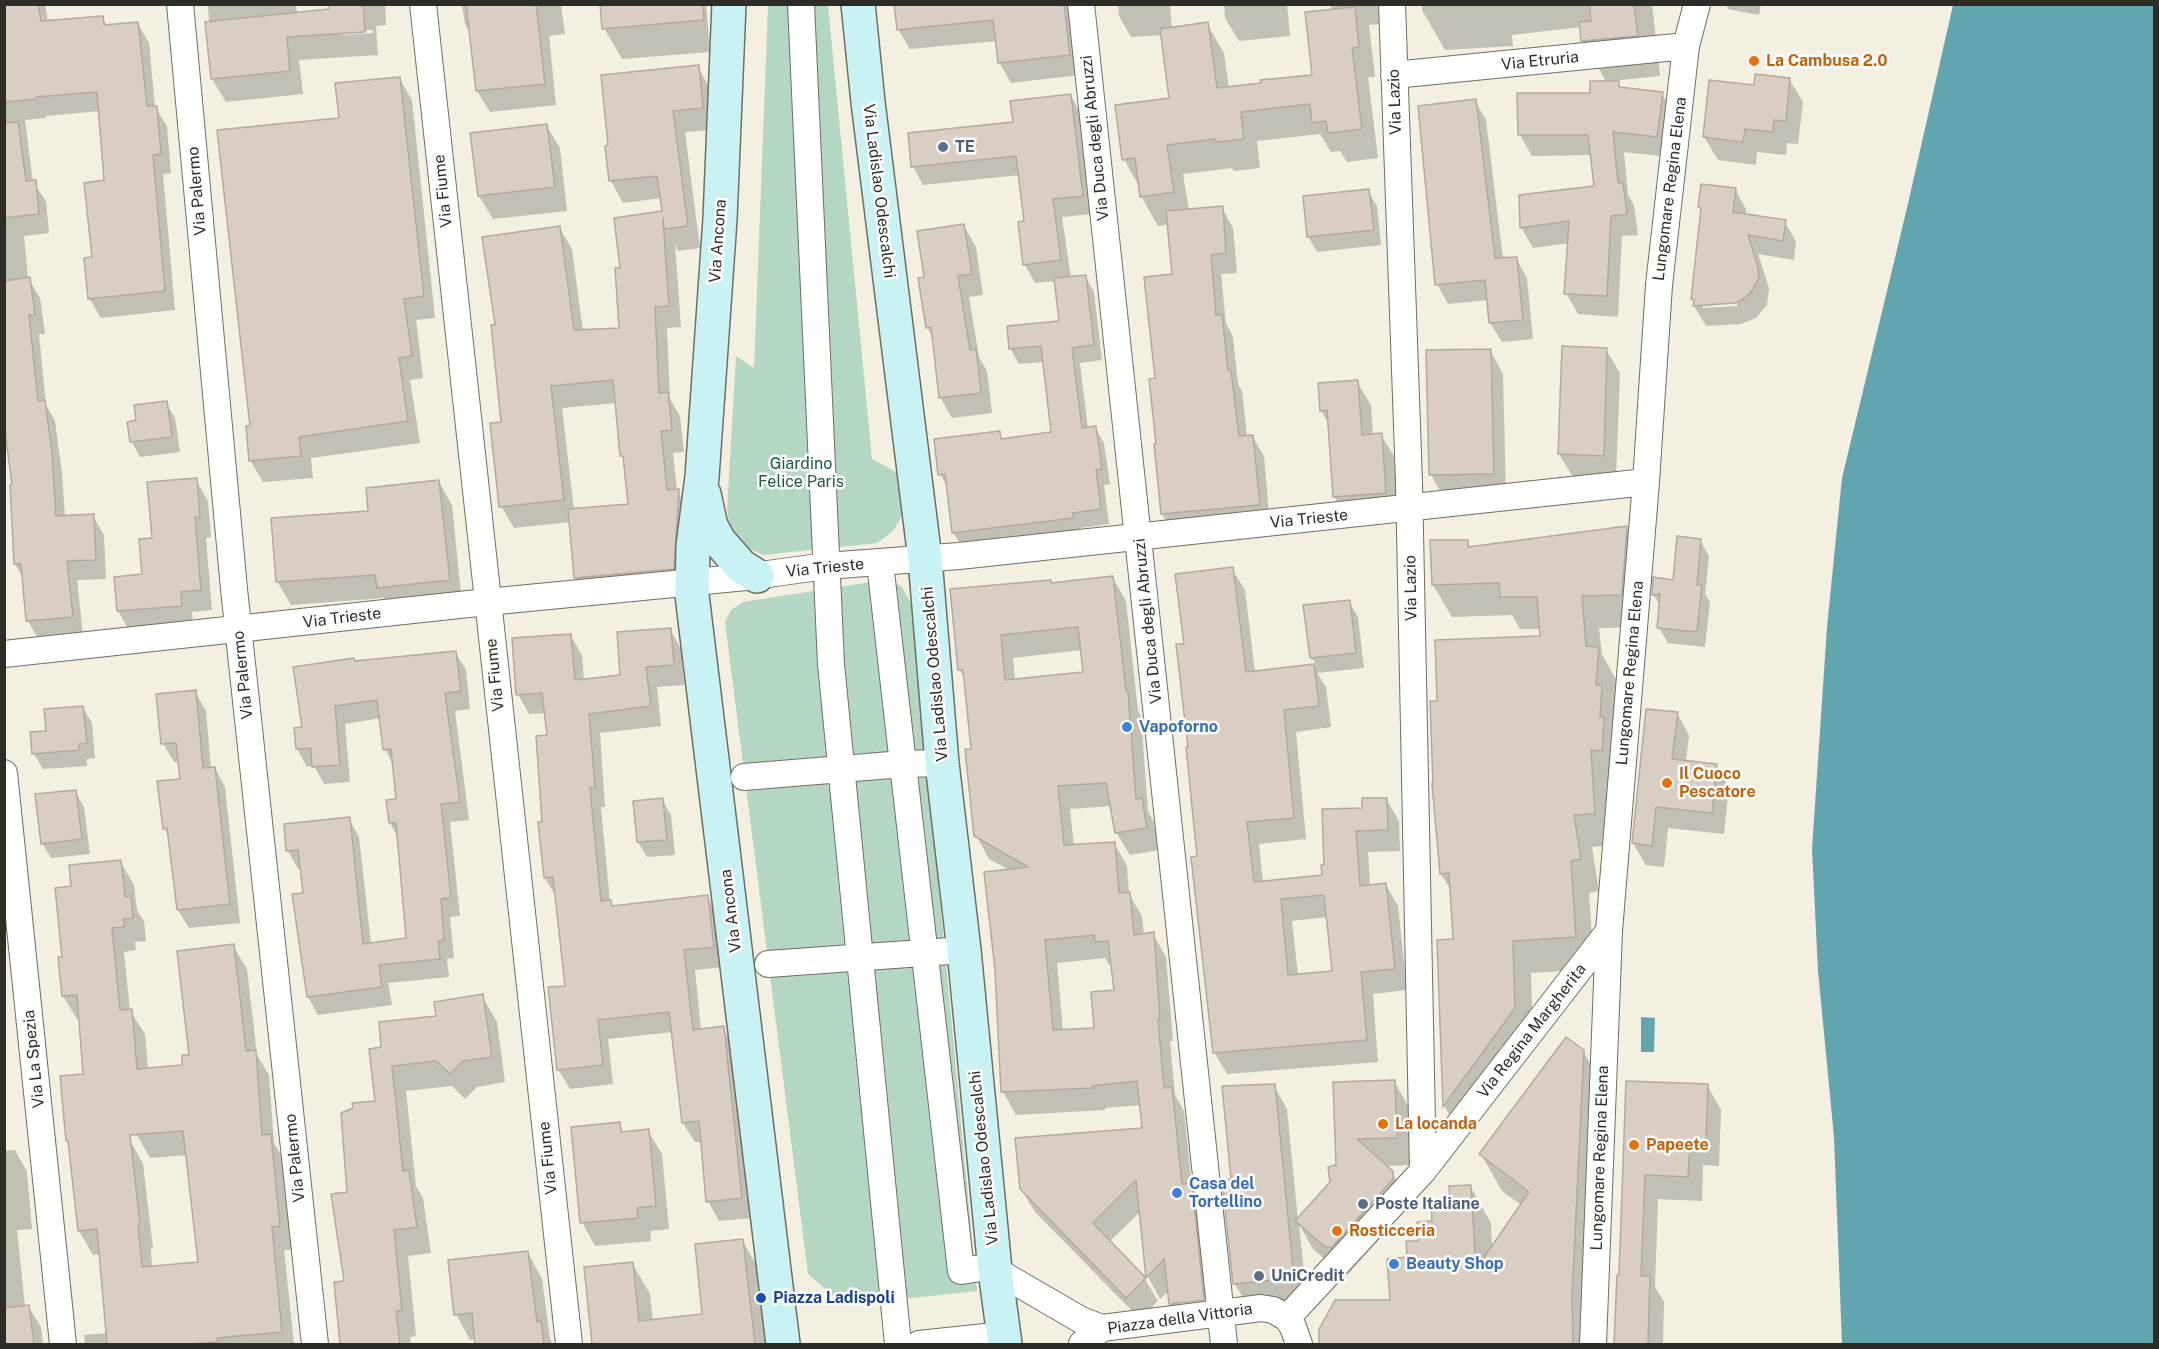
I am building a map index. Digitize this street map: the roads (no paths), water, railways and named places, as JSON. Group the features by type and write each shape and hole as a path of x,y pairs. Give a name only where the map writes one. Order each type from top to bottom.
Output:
{"street":[{"name":"Via Palermo","path":"180,4 238,629 315,1344"},
{"name":"Via Fiume","path":"423,4 569,1344"},
{"name":"Via Ancona","path":"729,4 720,219 702,477 694,528 692,582 783,1344"},
{"path":"801,4 831,664 898,1344"},
{"name":"Via Ladislao Odescalchi","path":"858,4 868,102 925,559 942,763 964,950 1004,1340"},
{"name":"Via Duca degli Abruzzi","path":"1081,4 1224,1344"},
{"name":"Via Lazio","path":"1392,4 1409,509 1423,1171"},
{"name":"Lungomare Regina Elena","path":"1593,1344 1609,931 1646,482 1659,285 1686,46 1697,4"},
{"name":"Via Etruria","path":"1394,75 1686,46"},
{"name":"Via Ancona","path":"702,477 706,509 714,533 732,558 757,576"},
{"name":"Via Trieste","path":"4,654 487,602 757,576 826,566 925,559 1409,509 1646,482"},
{"path":"881,572 961,1271 995,1268 1081,1320 1102,1328"},
{"path":"744,777 942,763"},
{"name":"Via La Spezia","path":"4,773 63,1344"},
{"name":"Via Regina Margherita","path":"1287,1318 1423,1171 1609,931"},
{"path":"768,964 964,950"},
{"name":"Piazza della Vittoria","path":"1082,1344 1102,1328 1261,1308 1273,1310 1287,1318"},
{"path":"1287,1318 1299,1344"},
{"path":"919,1344 1004,1340"}],"water":[{"path":"1953,5 2154,5 2154,1344 1842,1344 1834,1137 1818,971 1812,849 1827,627 1842,478"},
{"path":"1641,1017 1655,1018 1654,1052 1641,1052"}],"place":[{"name":"La Cambusa 2.0","path":"1754,61"},
{"name":"TE","path":"943,147"},
{"name":"Vapoforno","path":"1127,727"},
{"name":"Il Cuoco Pescatore","path":"1667,783"},
{"name":"La locanda","path":"1383,1124"},
{"name":"Papeete","path":"1634,1145"},
{"name":"Casa del Tortellino","path":"1177,1193"},
{"name":"Poste Italiane","path":"1363,1204"},
{"name":"Rosticceria","path":"1337,1231"},
{"name":"Beauty Shop","path":"1394,1264"},
{"name":"UniCredit","path":"1259,1276"},
{"name":"Piazza Ladispoli","path":"761,1298"}],"park label":[{"name":"Giardino Felice Paris","path":"801,473"}]}
